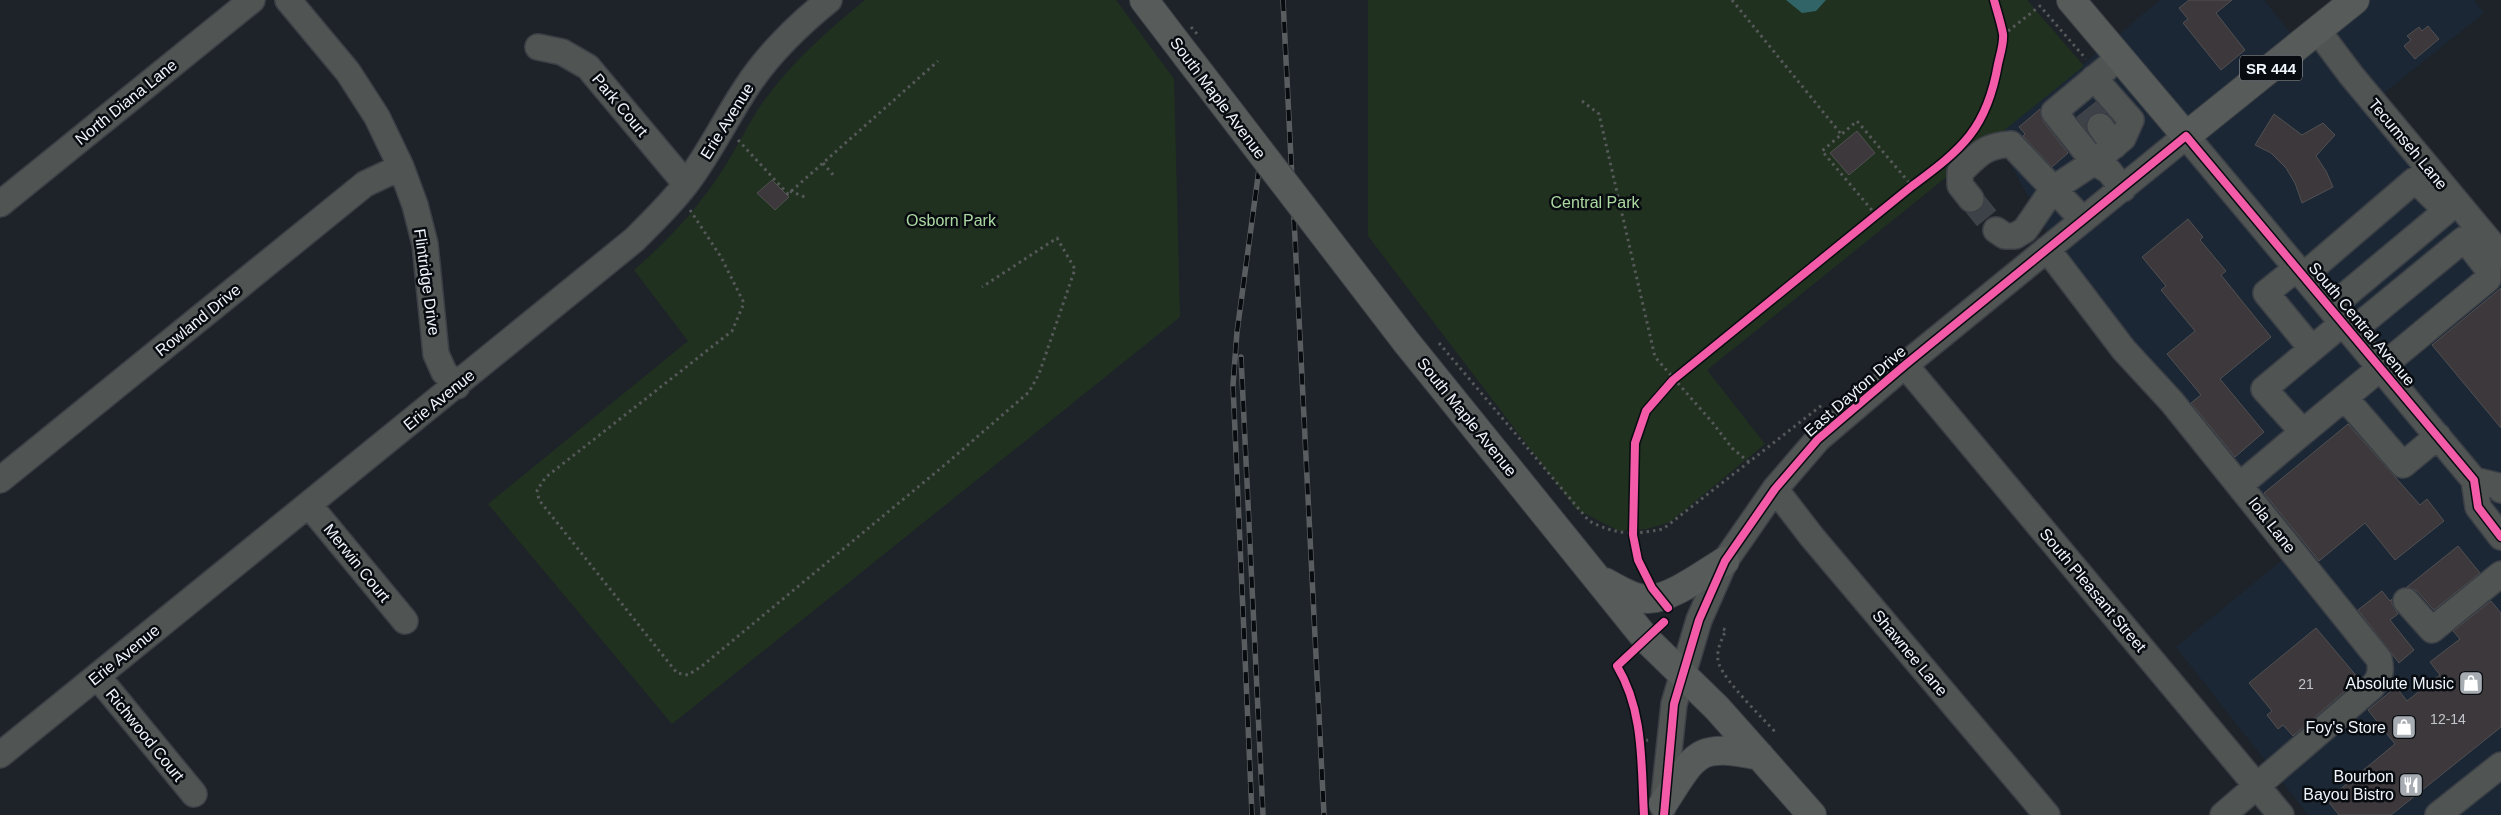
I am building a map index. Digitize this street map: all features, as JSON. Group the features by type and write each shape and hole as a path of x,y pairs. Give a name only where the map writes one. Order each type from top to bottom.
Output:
{"main road":[{"name":"South Maple Avenue","path":"1144,0 1407,343 1646,639 1718,708 1812,815"},
{"name":"South Central Avenue","path":"2072,0 2186,136"},
{"name":"SR 444","path":"2186,136 2355,0"},
{"path":"1600,580 1628,594 1648,599 1672,592 1725,561"},
{"path":"1664,810 1687,767 1706,752 1731,750 1760,756"}],"street":[{"name":"North Diana Lane","path":"0,204 252,0"},
{"name":"Flintridge Drive","path":"288,0 348,72 377,117 401,167 415,205 425,244 436,354 444,372 456,386"},
{"name":"Erie Avenue","path":"0,755 634,240 682,189 748,86 774,53 813,13 829,0"},
{"name":"Tecumseh Lane","path":"2318,31 2351,75 2501,255"},
{"name":"Park Court","path":"538,47 562,52 588,67 682,189"},
{"path":"2094,162 2094,78 2120,56"},
{"path":"2094,78 2131,120 2124,138 2094,119 2054,112 2094,162 2109,172 2123,189"},
{"name":"East Dayton Drive","path":"1664,810 1674,704 1681,673 1699,620 1725,561 1775,489 1818,439 1905,365 2186,136"},
{"name":"South Central Avenue","path":"2186,136 2474,480"},
{"path":"1971,199 1960,185 1960,172 1992,145 2010,144 2084,220"},
{"path":"1996,230 2005,236 2014,236 2025,230 2053,189 2094,162"},
{"name":"Rowland Drive","path":"0,480 365,184 401,167"},
{"path":"2303,432 2264,389 2312,349 2341,321 2445,212 2443,207 2416,180 2300,272 2266,293 2312,349"},
{"path":"2240,485 2488,280 2488,269 2467,242 2463,240 2341,321"},
{"name":"Iola Lane","path":"2047,249 2124,350 2172,402 2379,659 2382,669 2379,680 2257,787"},
{"name":"South Pleasant Street","path":"1905,365 2281,815"},
{"path":"2345,398 2402,466 2438,436"},
{"path":"2501,490 2498,486 2474,480 2478,506 2501,537"},
{"name":"Shawnee Lane","path":"1775,489 1812,537 2047,815"},
{"name":"Merwin Court","path":"309,505 404,621"},
{"path":"2406,601 2432,630 2501,574"},
{"name":"Richwood Court","path":"97,676 194,794"},
{"path":"2438,815 2501,765"},
{"path":"2224,815 2257,787"}],"path":[{"path":"1732,0 1841,134"},
{"path":"2003,35 2040,6"},
{"path":"2001,26 2003,35 2001,44"},
{"path":"723,125 788,194 938,61"},
{"path":"1582,102 1598,114 1655,357 1671,383 1712,422 1732,448 1750,463"},
{"path":"1876,215 1822,151 1857,121 1912,186"},
{"path":"823,163 834,176"},
{"path":"1905,192 1920,180"},
{"path":"682,189 744,304 739,318 732,331 546,478 537,490 539,500 677,673 688,675 702,666 940,469 1029,392 1039,374 1075,269 1057,238 982,287"},
{"path":"790,191 807,198"},
{"path":"1869,221 1884,209"},
{"path":"1434,337 1589,520 1606,530 1633,534 1663,529 1750,463 1826,401"},
{"path":"1671,383 1681,374"},
{"path":"1633,526 1635,543"},
{"path":"1724,630 1726,630 1718,650 1719,664 1737,690 1777,734"},
{"path":"1639,733 1644,741 1640,751"}],"shaded area":[{"path":"1786,0 1826,0 1816,11 1802,13"},
{"path":"2160,0 2264,0 2291,34 2335,0 2474,0 2484,13 2369,105 2501,261 2501,815 2308,815 2176,647 2287,556 2065,264 1996,137"}],"green space":[{"name":"Osborn Park","path":"865,0 1116,0 1174,79 1180,317 672,724 488,504 688,341 634,270 659,248 693,211 713,185 752,119 774,87 824,35"},
{"name":"Central Park","path":"1368,0 2027,0 2084,66 1707,370 1765,444 1670,522 1647,529 1619,531 1576,509 1368,236"}],"building":[{"path":"2189,0 2232,0 2216,13 2245,50 2221,70 2183,23 2188,19 2179,8"},
{"path":"2428,26 2439,39 2415,59 2404,46 2411,40 2407,36 2419,27 2422,31"},
{"path":"2096,102 2106,113 2098,112 2091,115 2087,120 2086,130 2077,117"},
{"path":"2040,109 2043,121 2068,153 2052,167 2023,136 2025,134 2019,127"},
{"path":"2274,114 2302,135 2323,123 2335,135 2316,156 2326,171 2333,187 2302,203 2295,183 2286,168 2271,153 2255,145"},
{"path":"1857,131 1875,153 1849,175 1830,153"},
{"path":"772,180 789,197 775,210 757,193"},
{"path":"2188,219 2203,237 2200,240 2226,271 2221,275 2271,337 2220,379 2264,432 2235,457 2191,403 2201,395 2167,354 2195,331 2161,290 2166,286 2142,257"},
{"path":"2501,288 2501,428 2432,345"},
{"path":"2348,424 2420,505 2427,499 2444,521 2395,560 2365,523 2319,561 2264,493"},
{"path":"2458,546 2480,573 2434,610 2417,591 2407,587"},
{"path":"2382,591 2390,601 2392,599 2392,604 2398,614 2390,620 2414,650 2399,663 2358,610"},
{"path":"2491,601 2501,613 2501,727 2391,815 2339,815 2327,800 2395,744 2368,710 2396,687 2407,701 2440,675 2430,662 2460,639 2453,631"},
{"path":"2316,628 2359,679 2293,736 2283,725 2278,729 2267,715 2272,711 2249,683"}],"tunnel":[{"path":"2087,109 2100,126"},
{"path":"1971,199 1996,230"}],"railway":[{"path":"1283,0 1324,815"},
{"path":"1252,815 1233,385 1237,332 1259,169"},
{"path":"1241,357 1263,815"}],"cycle path":[{"path":"1668,608 1652,588 1638,560 1633,535 1635,443 1646,411 1673,380 1945,160 1970,136 1987,105 2002,45 2003,34 1994,0"},
{"path":"1664,815 1674,704 1699,620 1725,561 1775,489 1818,439 1905,365 2186,136 2474,480 2478,507 2501,537"},
{"path":"1644,815 1640,738 1637,719 1626,683 1617,666 1664,622"}],"place":[{"name":"Absolute Music","path":"2471,683"},
{"name":"Foy's Store","path":"2404,727"},
{"name":"Bourbon Bayou Bistro","path":"2411,785"}]}
